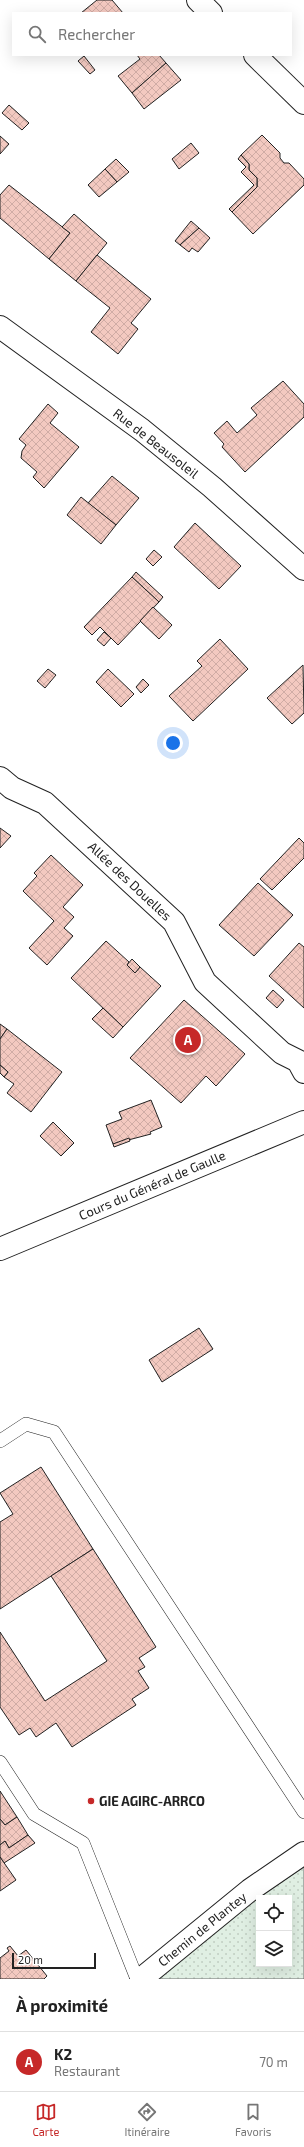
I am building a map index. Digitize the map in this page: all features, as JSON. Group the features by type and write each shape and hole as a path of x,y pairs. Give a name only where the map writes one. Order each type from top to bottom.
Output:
{"street":[{"path":"198,0 210,12"},
{"path":"256,56 304,103"},
{"name":"Rue de Beausoleil","path":"0,327 142,430 212,486 304,569"},
{"name":"Allée des Douelles","path":"0,778 12,788 45,803 174,922 205,982 282,1053 298,1061 304,1072"},
{"name":"Cours du Général de Gaulle","path":"0,1249 304,1122"},
{"name":"Chemin de Plantey","path":"141,1979 250,1890 304,1853"}],"lane":[{"path":"0,1441 26,1424 54,1432 304,1812"},
{"path":"0,1762 34,1814 83,1843 137,1979"}],"green space":[{"path":"304,1867 304,1979 155,1979 256,1899 256,1967 292,1967 292,1895 262,1895"}],"building":[{"path":"97,0 112,0 122,12 82,12"},
{"path":"84,56 95,70 90,74 78,61"},
{"path":"138,56 160,56 166,63 132,93 118,76 140,59"},
{"path":"166,63 181,80 144,109 132,93"},
{"path":"9,105 29,123 22,130 2,113"},
{"path":"262,135 280,153 280,158 284,163 289,163 304,179 304,185 253,234 232,212 257,187 257,178 249,170 249,164 241,155"},
{"path":"0,136 9,144 0,154"},
{"path":"191,143 199,153 179,169 172,159"},
{"path":"241,155 249,164 249,170 257,178 257,187 232,212 229,209 254,185 241,172 246,167 238,159"},
{"path":"116,159 129,172 117,182 105,169"},
{"path":"105,169 117,182 99,197 88,185"},
{"path":"9,185 70,233 49,259 0,218 0,195"},
{"path":"74,214 107,243 76,281 49,259 70,233 62,227"},
{"path":"191,221 199,228 180,245 175,241"},
{"path":"199,228 210,238 198,252 192,248 189,252 180,245"},
{"path":"97,255 151,299 131,323 138,329 118,354 91,332 110,308 76,281"},
{"path":"283,381 304,404 304,417 245,472 222,447 224,444 214,433 227,421 237,433 257,415 251,408"},
{"path":"48,404 58,413 50,423 79,447 44,488 33,477 37,472 21,458 22,451 26,445 19,439"},
{"path":"112,476 139,498 116,525 88,503"},
{"path":"81,497 116,525 101,544 67,515"},
{"path":"195,523 241,566 219,589 174,547"},
{"path":"154,550 162,557 153,566 146,559"},
{"path":"136,572 163,597 159,602 132,577"},
{"path":"132,577 159,602 118,645 100,627 92,635 84,627"},
{"path":"153,607 172,625 159,639 140,621"},
{"path":"104,632 111,638 104,646 97,640"},
{"path":"220,639 248,669 193,721 169,696 202,666 197,661"},
{"path":"303,665 304,713 292,724 267,698"},
{"path":"48,669 56,675 45,688 37,681"},
{"path":"108,669 134,694 121,707 96,682"},
{"path":"143,679 149,685 141,693 136,687"},
{"path":"0,828 11,836 0,848"},
{"path":"299,838 304,843 304,858 272,890 260,879"},
{"path":"51,855 83,885 63,907 74,917 64,928 73,936 47,965 29,948 54,921 23,891 37,876 34,873"},
{"path":"258,883 293,915 254,956 219,925"},
{"path":"106,941 129,962 127,965 135,973 140,967 161,986 123,1027 71,978"},
{"path":"299,943 304,947 304,1008 269,976"},
{"path":"132,959 140,967 135,973 127,965"},
{"path":"273,990 284,1000 277,1008 266,998"},
{"path":"184,1000 245,1054 216,1086 206,1076 181,1103 130,1058"},
{"path":"103,1008 123,1027 113,1038 92,1019"},
{"path":"0,1024 7,1029 0,1039"},
{"path":"7,1029 62,1072 31,1112 7,1093 14,1084 4,1077 8,1072 0,1065 0,1039"},
{"path":"0,1065 8,1072 4,1077 0,1073"},
{"path":"151,1100 162,1127 150,1132 151,1134 113,1144 106,1125 122,1119 119,1112"},
{"path":"53,1122 74,1143 61,1156 40,1136"},
{"path":"129,1138 130,1141 114,1147 113,1144"},
{"path":"199,1328 213,1349 162,1382 149,1360"},
{"path":"41,1467 93,1549 0,1609 0,1522 13,1514 0,1493"},
{"path":"93,1549 156,1647 139,1658 145,1667 138,1671 149,1688 132,1699 136,1705 72,1747 56,1723 36,1737 30,1728 19,1735 0,1707 0,1632 45,1701 107,1661 51,1576"},
{"path":"0,1791 17,1817 5,1825 0,1819"},
{"path":"17,1817 28,1835 9,1848 5,1841 0,1845 0,1819 5,1825"},
{"path":"28,1835 35,1843 4,1863 0,1857 0,1845 5,1841 9,1848"},
{"path":"0,1857 16,1880 0,1891"},
{"path":"10,1946 18,1956 26,1950 47,1976 44,1979 0,1979 0,1958 9,1951 7,1948"}],"place":[{"name":"K2","path":"188,1040"},
{"name":"GIE AGIRC-ARRCO","path":"91,1801"}]}
